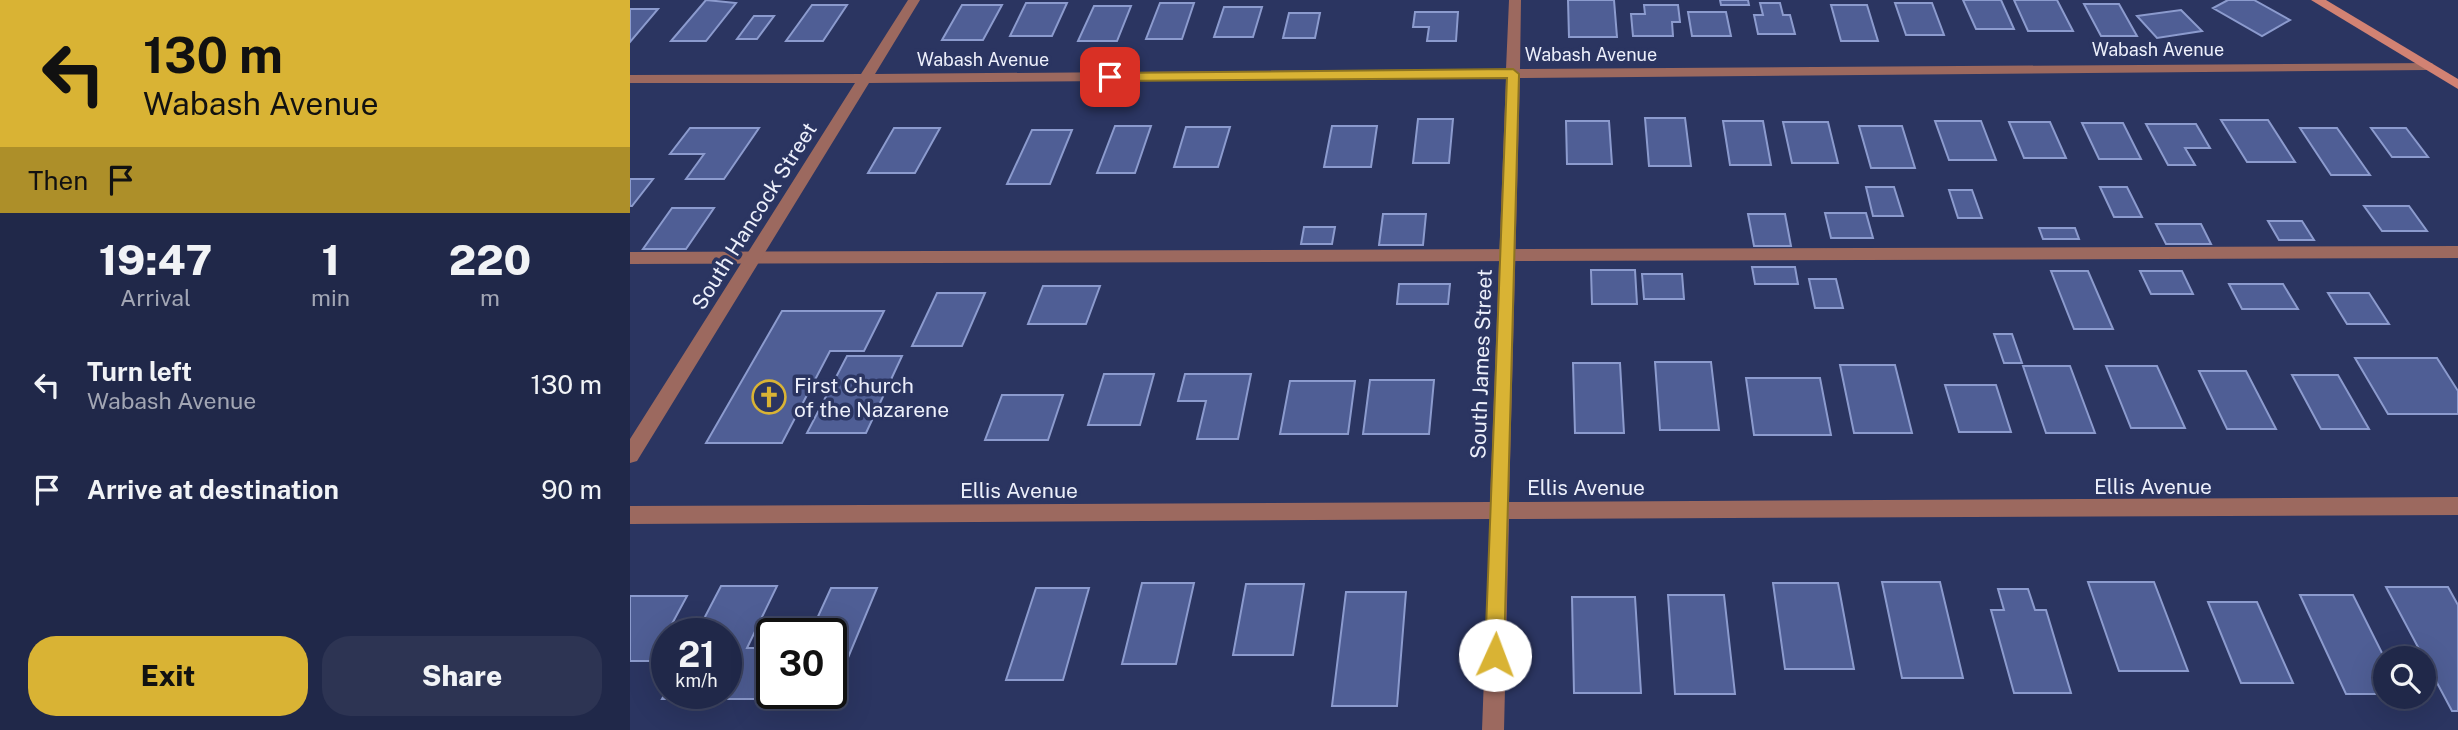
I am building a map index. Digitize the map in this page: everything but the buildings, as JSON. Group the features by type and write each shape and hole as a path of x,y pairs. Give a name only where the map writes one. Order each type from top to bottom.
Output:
{"main road":[{"path":"2317,0 2458,85"}],"street":[{"name":"South Hancock Street","path":"630,455 914,0"},
{"name":"South James Street","path":"1493,730 1515,0"},
{"name":"Wabash Avenue","path":"630,79 2427,66"},
{"path":"630,257 2458,252"},
{"name":"Ellis Avenue","path":"630,515 2458,506"}],"place":[{"name":"First Church of the Nazarene","path":"769,397"}],"route":[{"path":"1110,77 1513,74 1495,655"}]}
